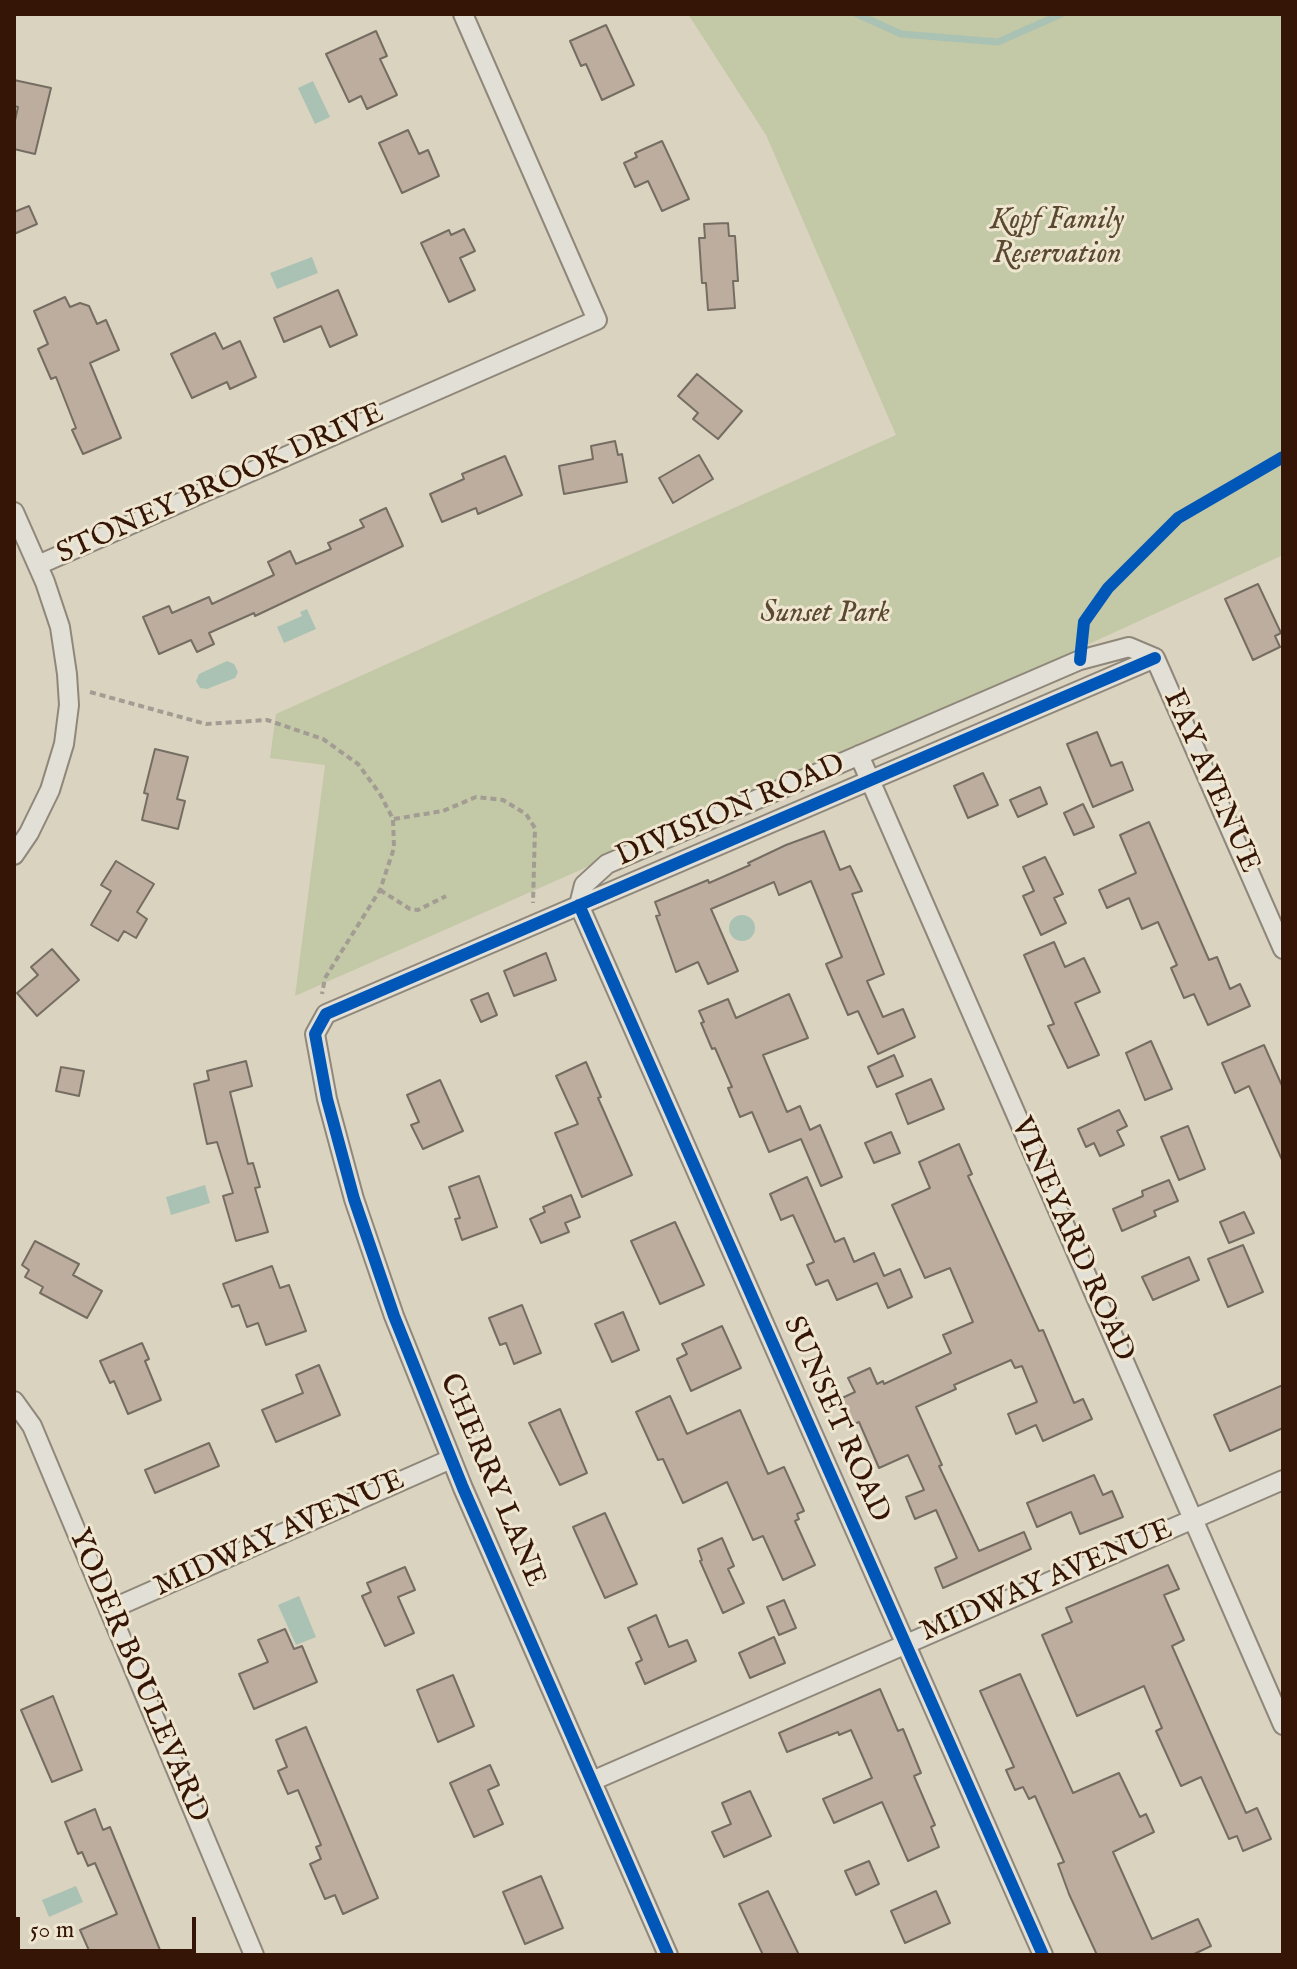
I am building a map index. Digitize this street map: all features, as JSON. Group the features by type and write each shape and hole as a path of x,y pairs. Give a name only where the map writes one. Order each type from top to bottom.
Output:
{"street":[{"name":"STONEY BROOK DRIVE","path":"14,855 40,812 58,768 68,721 68,686 60,627 38,565 597,320 463,14"},
{"path":"14,512 38,565"},
{"name":"DIVISION ROAD","path":"579,905 584,885 607,864 1080,660 1129,647 1155,658"},
{"name":"DIVISION ROAD","path":"326,1014 1155,658"},
{"name":"FAY AVENUE","path":"1155,658 1283,949"},
{"name":"VINEYARD ROAD","path":"859,755 1283,1725"},
{"name":"SUNSET ROAD","path":"579,905 1043,1955"},
{"name":"CHERRY LANE","path":"326,1014 315,1034 327,1099 354,1199 394,1316 451,1459 668,1955"},
{"name":"YODER BOULEVARD","path":"14,1401 32,1426 254,1955"},
{"name":"MIDWAY AVENUE","path":"109,1610 451,1459"},
{"name":"MIDWAY AVENUE","path":"592,1781 1283,1480"}],"path":[{"path":"68,686 206,724 267,720 323,739 358,764 380,794 393,819 394,848 380,890 325,978 321,988 326,1014"},
{"path":"393,819 443,811 476,797 503,800 526,814 535,828 536,845 532,925"},
{"path":"380,890 410,909 418,910 446,896"}],"green space":[{"path":"688,14 1283,14 1283,555 1006,682 295,996 325,765 270,758 276,714 896,435 766,135"}],"shaded area":[{"path":"313,81 330,117 315,124 298,88"},
{"path":"312,257 318,273 277,289 270,273"},
{"path":"307,609 316,629 284,643 277,627 302,616 300,612"},
{"path":"227,661 234,664 238,672 235,678 207,689 200,688 196,681 199,674"},
{"path":"742,915 751,919 755,928 751,937 742,941 733,937 729,928 733,919"},
{"path":"205,1185 210,1203 171,1215 166,1197"},
{"path":"299,1596 316,1637 296,1645 278,1605"},
{"path":"76,1886 83,1902 49,1917 42,1900"}],"building":[{"path":"606,25 634,85 602,100 586,64 581,66 570,41"},
{"path":"376,31 387,56 380,59 397,95 367,109 361,96 349,102 326,54"},
{"path":"14,80 51,88 35,154 14,149 18,107 14,106"},
{"path":"408,130 419,154 428,150 439,176 402,193 379,143"},
{"path":"662,141 689,199 662,211 648,181 635,187 624,163 637,157 635,153"},
{"path":"29,206 37,224 14,234 14,212"},
{"path":"728,223 729,236 735,236 738,281 733,281 735,308 708,310 706,283 702,283 699,238 705,238 704,224"},
{"path":"464,229 475,251 460,258 475,290 449,302 421,243 449,230 451,235"},
{"path":"338,290 357,335 330,347 321,326 284,342 274,318"},
{"path":"65,297 70,307 80,303 89,306 97,324 106,320 119,350 90,363 121,438 83,454 72,430 76,428 56,377 51,379 38,349 48,344 34,311"},
{"path":"215,333 223,349 240,341 256,377 230,389 227,382 192,398 171,354"},
{"path":"697,374 742,411 718,439 693,419 698,413 678,396"},
{"path":"615,441 618,455 622,454 627,482 564,494 559,466 593,459 591,446"},
{"path":"699,455 713,479 673,503 659,478"},
{"path":"505,456 522,495 478,514 476,508 442,522 430,494 464,479 462,474"},
{"path":"386,508 403,546 255,616 254,613 209,633 214,644 197,652 191,640 159,654 143,617 169,606 172,613 209,597 212,604 274,575 268,562 290,551 296,564 331,549 328,543 364,527 360,520"},
{"path":"1258,584 1281,633 1275,636 1280,647 1253,660 1225,599"},
{"path":"1097,732 1111,766 1122,762 1133,790 1093,807 1067,744"},
{"path":"155,749 188,757 177,799 185,801 178,829 142,820 148,794 144,793"},
{"path":"983,773 998,805 968,818 954,786"},
{"path":"1040,787 1047,804 1018,817 1010,800"},
{"path":"1083,804 1094,827 1074,835 1064,813"},
{"path":"1149,822 1209,960 1217,957 1230,989 1240,984 1250,1006 1208,1025 1194,994 1184,998 1171,968 1177,965 1158,922 1142,929 1129,898 1107,908 1099,890 1136,873 1120,835"},
{"path":"824,831 840,870 850,866 862,891 852,894 884,974 867,981 883,1017 903,1009 915,1037 878,1054 858,1011 848,1015 826,964 842,957 811,881 779,895 774,882 711,909 738,971 708,984 698,962 676,972 656,916 660,915 655,902 708,880 709,883 786,845"},
{"path":"1045,857 1063,894 1054,898 1066,923 1041,935 1023,896 1034,891 1023,867"},
{"path":"116,861 154,884 137,912 147,919 136,938 124,931 118,941 91,925 111,891 101,885"},
{"path":"1054,942 1065,967 1084,958 1100,992 1075,1003 1099,1055 1068,1068 1048,1026 1054,1024 1024,955"},
{"path":"52,949 79,980 37,1016 17,993 38,975 31,967"},
{"path":"546,953 556,980 514,996 504,971"},
{"path":"488,993 497,1015 481,1022 471,1000"},
{"path":"789,994 808,1038 763,1055 787,1112 800,1106 810,1130 820,1125 842,1177 821,1186 801,1139 769,1152 752,1112 740,1117 728,1088 732,1087 715,1048 712,1049 699,1011 728,999 736,1018"},
{"path":"1151,1041 1172,1089 1145,1100 1126,1053"},
{"path":"1264,1045 1283,1088 1283,1162 1249,1086 1235,1093 1222,1063"},
{"path":"894,1055 903,1076 877,1087 868,1067"},
{"path":"246,1061 252,1086 230,1092 248,1164 253,1163 260,1187 255,1188 268,1232 236,1241 223,1196 233,1193 217,1142 207,1144 194,1084 209,1080 207,1071"},
{"path":"586,1062 601,1097 598,1098 632,1175 582,1197 555,1133 578,1124 556,1076"},
{"path":"61,1067 84,1071 79,1096 56,1091"},
{"path":"931,1079 944,1109 908,1124 896,1094"},
{"path":"440,1080 463,1131 423,1149 411,1125 419,1122 407,1095"},
{"path":"1119,1110 1127,1126 1117,1131 1124,1145 1100,1156 1094,1143 1086,1147 1078,1129"},
{"path":"1188,1126 1205,1169 1179,1180 1161,1137"},
{"path":"891,1132 900,1153 874,1163 865,1143"},
{"path":"959,1144 972,1174 968,1176 1039,1331 1043,1330 1074,1403 1083,1399 1092,1419 1043,1441 1036,1425 1016,1434 1008,1414 1037,1402 1022,1366 1015,1368 1011,1360 954,1385 956,1389 916,1407 942,1465 939,1466 979,1551 1024,1532 1031,1549 943,1588 935,1568 957,1558 936,1510 915,1519 906,1497 924,1490 908,1455 879,1468 859,1422 852,1425 840,1399 855,1392 848,1378 870,1368 877,1384 883,1381 884,1384 951,1353 943,1335 973,1322 950,1268 925,1278 892,1205 930,1188 919,1162"},
{"path":"479,1176 497,1227 462,1240 455,1219 460,1218 449,1187"},
{"path":"807,1177 835,1242 844,1238 854,1262 874,1253 884,1276 900,1269 912,1297 888,1308 877,1283 837,1300 828,1280 816,1285 807,1265 814,1262 793,1215 781,1220 770,1194"},
{"path":"1169,1180 1178,1201 1154,1211 1156,1216 1122,1231 1113,1209 1143,1196 1142,1191"},
{"path":"571,1195 580,1217 565,1223 569,1232 541,1243 530,1219 545,1212 543,1207"},
{"path":"1244,1212 1254,1233 1229,1243 1220,1222"},
{"path":"675,1222 704,1285 660,1304 631,1241"},
{"path":"35,1241 79,1264 73,1275 102,1291 87,1318 40,1293 43,1287 25,1277 29,1270 22,1265"},
{"path":"1243,1245 1263,1292 1228,1307 1208,1259"},
{"path":"1189,1257 1199,1280 1153,1300 1142,1277"},
{"path":"272,1266 280,1288 289,1285 306,1331 266,1345 258,1323 247,1327 239,1305 232,1307 223,1284"},
{"path":"522,1305 541,1353 514,1364 506,1343 500,1345 489,1318"},
{"path":"623,1312 639,1350 612,1362 595,1324"},
{"path":"722,1326 741,1368 691,1391 677,1359 687,1354 682,1344"},
{"path":"142,1343 149,1359 145,1361 161,1400 128,1414 114,1381 110,1383 100,1361"},
{"path":"319,1365 340,1415 276,1442 262,1410 303,1393 296,1375"},
{"path":"1283,1385 1283,1428 1230,1451 1214,1415"},
{"path":"670,1396 687,1434 740,1410 768,1474 784,1467 804,1511 797,1514 799,1519 795,1521 815,1565 783,1580 763,1536 753,1540 727,1482 683,1503 663,1459 658,1460 636,1412"},
{"path":"560,1409 587,1473 560,1485 529,1423"},
{"path":"209,1443 219,1466 155,1493 145,1470"},
{"path":"1094,1475 1103,1495 1112,1491 1123,1517 1080,1534 1071,1512 1037,1527 1027,1503"},
{"path":"605,1513 637,1584 605,1598 573,1527"},
{"path":"722,1538 734,1566 728,1569 744,1603 723,1613 700,1561 698,1549"},
{"path":"1168,1565 1179,1589 1164,1595 1184,1640 1172,1646 1246,1813 1257,1808 1271,1839 1243,1851 1237,1836 1229,1839 1201,1777 1181,1786 1156,1731 1162,1728 1144,1686 1077,1716 1042,1635 1072,1622 1066,1608"},
{"path":"405,1567 415,1590 398,1597 414,1633 385,1646 362,1596 371,1592 367,1583"},
{"path":"784,1600 796,1628 779,1635 767,1607"},
{"path":"656,1615 669,1647 687,1640 696,1661 645,1684 636,1663 642,1660 628,1628"},
{"path":"285,1629 294,1649 302,1646 317,1682 254,1709 239,1674 268,1662 258,1640"},
{"path":"774,1637 785,1663 750,1678 739,1653"},
{"path":"1020,1674 1073,1793 1119,1773 1140,1817 1146,1814 1154,1832 1113,1852 1152,1939 1198,1919 1211,1946 1192,1955 1097,1955 1069,1894 1058,1864 1064,1862 1035,1796 1029,1799 1023,1787 1015,1790 1006,1770 1014,1767 980,1691"},
{"path":"453,1675 474,1726 438,1742 417,1690"},
{"path":"880,1689 898,1731 903,1729 921,1773 914,1776 935,1825 931,1827 939,1847 908,1861 882,1802 834,1823 823,1799 872,1778 851,1730 787,1752 779,1733"},
{"path":"53,1696 82,1770 52,1782 21,1710"},
{"path":"306,1727 378,1898 343,1914 335,1895 325,1899 310,1864 321,1859 316,1847 321,1845 298,1790 288,1794 278,1771 287,1767 276,1740"},
{"path":"490,1765 499,1785 488,1790 503,1824 474,1837 450,1783"},
{"path":"750,1791 771,1836 724,1857 712,1832 731,1824 722,1803"},
{"path":"95,1809 103,1830 110,1827 162,1955 91,1955 80,1930 117,1914 95,1863 88,1866 82,1852 78,1854 65,1822"},
{"path":"869,1861 879,1884 856,1895 845,1871"},
{"path":"541,1876 563,1928 525,1944 503,1892"},
{"path":"768,1891 799,1955 763,1955 739,1904"},
{"path":"936,1891 950,1923 905,1943 891,1911"}],"waterway":[{"path":"857,14 901,34 998,42 1061,14"}],"cycle path":[{"path":"1080,660 1084,622 1108,588 1178,518 1283,457"},
{"path":"668,1955 463,1488 394,1316 354,1199 327,1099 315,1034 326,1014 1155,658"},
{"path":"579,905 1043,1955"}],"park label":[{"name":"Kopf Family Reservation","path":"1057,239"},
{"name":"Sunset Park","path":"825,615"}]}
